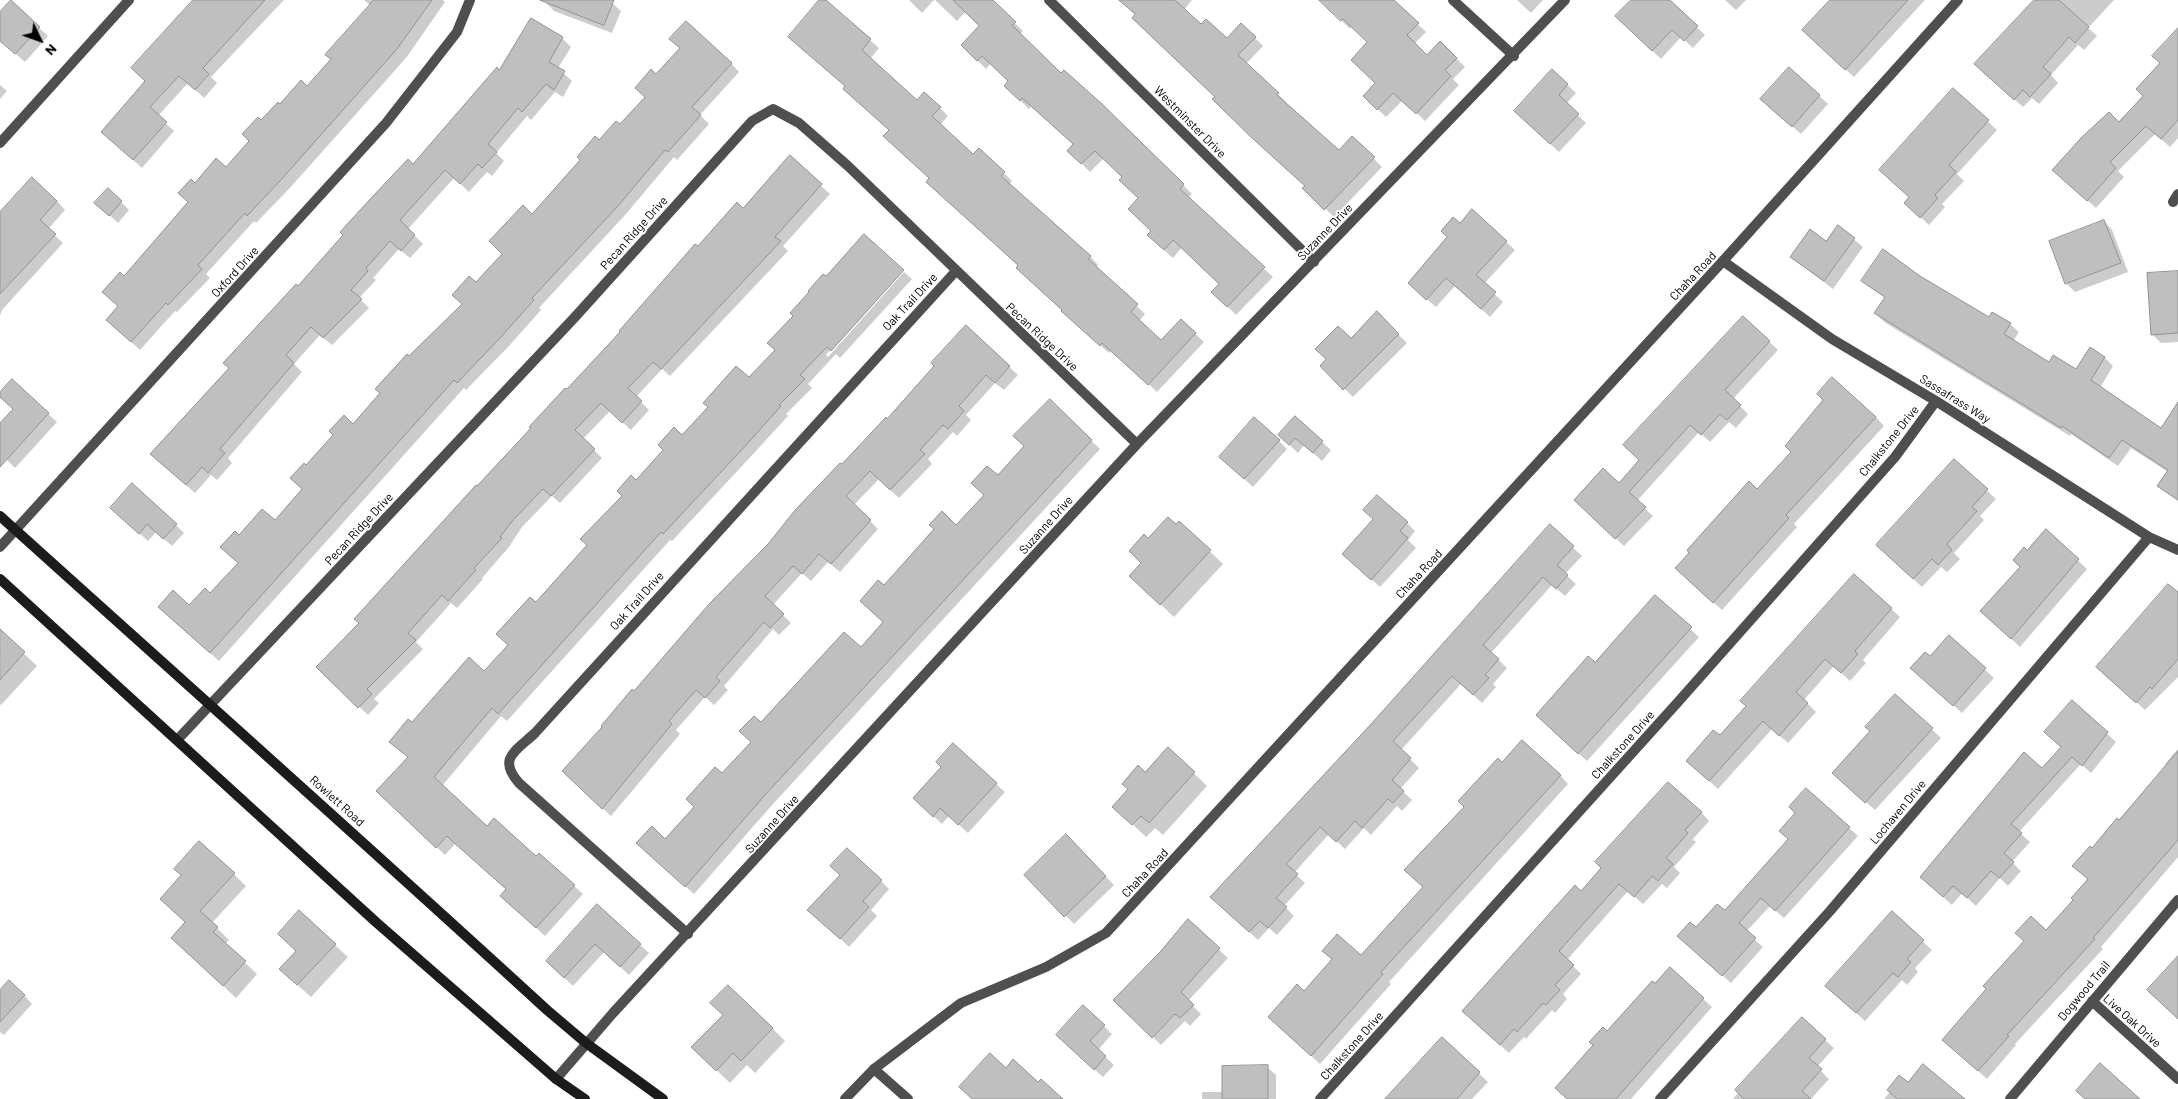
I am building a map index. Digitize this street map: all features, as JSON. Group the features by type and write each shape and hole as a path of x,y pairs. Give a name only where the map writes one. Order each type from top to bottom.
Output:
{"main road":[{"name":"Rowlett Road","path":"0,516 209,706 284,770 586,1043 662,1099"},
{"path":"0,579 178,739 377,923 556,1079 585,1099"}],"street":[{"path":"0,144 130,0"},
{"name":"Oxford Drive","path":"0,547 386,123 457,32 470,0"},
{"name":"Westminster Drive","path":"1049,0 1314,262"},
{"path":"1453,0 1514,56"},
{"name":"Suzanne Drive","path":"556,1079 586,1043 1137,444 1514,56 1565,0"},
{"name":"Chaha Road","path":"846,1099 874,1069 961,1004 1046,967 1106,933 1724,261 1958,0"},
{"name":"Pecan Ridge Drive","path":"178,739 575,317 752,121 773,109 800,123 848,166 955,272 1137,444"},
{"name":"Sassafrass Way","path":"1724,261 1832,339 1936,401 2149,537 2178,550"},
{"name":"Oak Trail Drive","path":"688,934 519,783 510,773 508,763 511,755 535,733 955,272"},
{"name":"Chalkstone Drive","path":"1320,1099 1896,457 1936,401"},
{"name":"Lochaven Drive","path":"1660,1099 1830,911 2149,537"},
{"name":"Dogwood Trail","path":"2010,1099 2178,900"},
{"name":"Live Oak Drive","path":"2092,1001 2178,1079"},
{"path":"874,1069 908,1099"}],"building":[{"path":"11,0 40,27 15,54 0,41 0,12"},
{"path":"193,0 265,0 203,68 209,74 195,90 179,76 150,107 167,122 133,160 101,132 145,81 131,68"},
{"path":"374,0 432,0 397,49 280,181 247,216 245,213 198,265 202,269 168,305 166,303 131,342 106,320 118,306 102,292 120,272 124,276 188,202 178,193 191,179 195,183 216,158 226,167 249,141 242,134 258,117 261,120 278,102 280,104 301,80 307,86 331,59 325,55"},
{"path":"540,0 614,0 604,25"},
{"path":"819,0 826,0 871,39 862,50 917,100 924,92 941,107 932,116 973,154 979,148 1005,172 1001,176 1091,256 1088,259 1138,304 1131,312 1161,340 1181,319 1196,333 1148,385 1102,343 1100,346 1061,311 1016,268 1018,265 926,182 929,178 883,136 889,130 843,89 845,86 788,37"},
{"path":"953,0 993,0 1016,22 1012,25 1061,73 1064,70 1102,104 1184,184 1180,189 1265,267 1227,307 1211,292 1219,284 1173,240 1164,250 1147,235 1151,231 1128,209 1138,198 1119,180 1122,177 1095,151 1081,164 1067,151 1073,144 1022,98 1020,101 1004,86 1008,81 982,56 977,61 961,45 979,26"},
{"path":"1119,0 1175,0 1201,24 1206,19 1227,38 1241,23 1256,37 1238,55 1279,93 1277,95 1339,150 1352,136 1375,157 1324,210 1302,188 1305,186 1252,138 1212,99 1215,97 1132,18 1135,14"},
{"path":"1319,0 1394,0 1419,23 1407,35 1427,55 1440,41 1457,58 1445,70 1451,76 1416,114 1393,93 1377,110 1363,96 1375,83 1351,60 1367,42 1343,19 1341,21"},
{"path":"1631,0 1670,0 1698,26 1684,41 1672,30 1652,51 1615,16"},
{"path":"1830,0 1908,0 1845,70 1802,30"},
{"path":"2034,0 2059,0 2089,27 2075,43 2069,37 2043,67 2051,74 2030,97 2023,90 2014,100 1974,64"},
{"path":"531,18 563,37 549,62 565,71 554,90 546,84 522,112 518,108 488,144 497,152 482,168 478,164 460,184 445,170 400,220 415,235 401,251 390,241 366,268 368,271 351,290 362,299 323,338 311,327 286,355 294,363 220,449 225,453 208,473 202,467 186,485 150,454 229,368 223,363 296,284 298,286 343,235 340,232 408,159 413,164 497,67 499,70"},
{"path":"686,21 732,63 692,107 701,115 668,152 665,150 618,206 532,298 534,300 500,338 457,383 454,380 210,653 158,607 173,590 189,605 205,588 210,593 238,563 220,547 235,531 239,535 262,509 275,520 302,489 290,478 304,463 306,465 333,435 329,431 344,415 353,424 380,393 375,389 407,354 409,356 462,304 452,295 469,276 476,282 502,254 489,241 523,205 532,214 580,160 577,157 595,136 599,140 616,121 620,124 645,97 635,88 651,69 656,74 680,48 669,39"},
{"path":"2178,28 2178,120 2161,139 2146,126 2110,162 2116,168 2087,201 2052,170 2082,137 2109,112 2119,122 2143,96 2136,89 2160,63 2152,56"},
{"path":"1789,67 1820,95 1792,127 1760,99"},
{"path":"1552,69 1568,84 1559,95 1579,114 1550,144 1514,111"},
{"path":"1953,88 1989,120 1949,165 1956,172 1935,195 1938,198 1920,218 1904,203 1909,197 1879,170"},
{"path":"790,155 822,184 775,237 781,241 661,369 653,362 628,388 642,401 622,423 601,403 575,430 595,449 551,496 543,489 514,519 500,537 502,538 474,568 476,570 448,601 442,595 408,633 416,640 367,689 372,694 358,708 316,667 359,623 354,619 476,485 531,428 529,427 565,388 567,389 620,332 695,244 698,246 737,202 743,208"},
{"path":"32,177 57,201 40,220 56,234 0,294 0,212"},
{"path":"108,188 122,201 109,216 94,203"},
{"path":"1472,209 1507,241 1476,275 1496,292 1481,309 1446,278 1426,300 1408,283 1447,237 1441,231 1453,217 1460,223"},
{"path":"2104,220 2121,263 2065,284 2049,241"},
{"path":"1838,225 1855,238 1824,281 1790,257 1810,229 1826,241"},
{"path":"864,234 904,270 831,351 827,347 800,375 805,379 779,405 781,406 748,443 663,534 661,532 498,714 492,708 434,777 487,826 494,818 536,856 539,853 575,885 536,928 500,896 506,889 447,836 436,848 376,791 408,757 389,742 408,719 412,722 469,657 484,671 508,645 496,634 530,597 536,602 587,545 580,539 622,496 617,491 631,475 636,480 663,450 658,445 674,427 682,435 708,407 703,403 736,366 749,377 775,350 767,343 793,316 790,313 823,274 826,276"},
{"path":"1883,249 1920,276 1989,317 1992,312 2011,323 2004,334 2049,362 2053,355 2076,369 2090,347 2105,357 2091,380 2161,428 2178,402 2178,500 2157,486 2168,470 2122,440 2109,458 2062,426 2061,428 1874,313 1885,297 1861,281"},
{"path":"2178,271 2178,333 2151,335 2147,273"},
{"path":"1377,311 1399,334 1343,390 1320,366 1326,359 1315,349 1338,326 1351,338"},
{"path":"1743,316 1770,341 1725,390 1741,405 1727,420 1720,414 1701,435 1690,425 1629,492 1646,507 1615,539 1574,500 1603,468 1619,483 1639,460 1623,445"},
{"path":"966,325 1010,366 995,383 986,375 959,406 964,411 948,429 943,425 920,450 925,454 890,490 870,471 846,496 871,520 831,564 819,554 802,574 793,566 765,596 784,614 770,628 764,622 716,677 720,681 705,698 696,690 669,721 672,724 602,809 562,771 602,727 632,689 634,691 710,603 768,544 796,509 886,417 887,419 934,366 931,363"},
{"path":"1832,377 1876,417 1786,515 1789,518 1713,603 1675,568 1689,553 1687,550 1749,481 1757,489 1791,452 1785,446 1823,400 1817,394"},
{"path":"12,379 49,413 0,467 0,423 13,409 0,397 0,392"},
{"path":"1050,399 1092,440 765,795 685,887 636,843 652,826 665,839 694,807 686,799 715,767 722,773 751,742 739,731 754,716 761,722 844,632 861,647 883,622 860,601 878,580 884,585 934,529 929,525 942,511 956,525 984,495 971,483 987,466 998,475 1024,446 1013,436"},
{"path":"1295,416 1323,441 1313,453 1295,438 1289,445 1278,435"},
{"path":"1254,417 1280,440 1244,479 1219,457"},
{"path":"1954,459 1988,489 1972,507 1977,511 1947,544 1952,550 1938,565 1932,559 1913,579 1876,545"},
{"path":"132,483 177,524 163,539 147,524 139,534 110,508"},
{"path":"1377,495 1408,522 1400,531 1408,538 1371,580 1342,554 1373,519 1363,510"},
{"path":"1168,517 1176,524 1179,521 1211,550 1160,605 1129,576 1141,563 1129,551 1144,534 1148,538"},
{"path":"1550,524 1574,546 1557,565 1568,575 1556,589 1543,577 1483,645 1499,659 1485,675 1489,678 1473,695 1452,676 1393,741 1411,758 1392,780 1404,791 1393,803 1388,799 1362,828 1355,821 1336,842 1320,827 1286,864 1298,874 1276,898 1287,907 1268,928 1260,921 1249,932 1210,897 1372,723"},
{"path":"2046,529 2079,559 2011,639 1980,611 2020,567 2013,560 2024,547 2027,550"},
{"path":"1854,574 1892,608 1855,651 1858,654 1841,673 1825,659 1796,692 1808,703 1779,736 1763,721 1709,781 1686,761 1713,730 1720,735 1746,706 1740,701"},
{"path":"2168,584 2178,592 2178,659 2152,689 2150,687 2136,703 2096,667"},
{"path":"1655,595 1692,627 1578,754 1536,715 1588,656 1595,662"},
{"path":"0,629 25,652 0,680"},
{"path":"1949,635 1986,668 1953,706 1910,668 1925,652 1930,656"},
{"path":"1895,694 1933,728 1865,803 1832,773 1870,731 1865,727"},
{"path":"2072,700 2108,732 2082,766 2072,757 2011,824 2022,833 2004,853 2014,862 1999,878 1991,871 1967,898 1953,886 1943,897 1920,877 2024,752 2042,768 2061,747 2044,732"},
{"path":"1522,740 1561,775 1381,972 1383,974 1311,1056 1268,1017 1297,984 1304,991 1332,959 1322,951 1337,934 1361,955 1423,887 1404,870 1464,807 1458,801 1498,758 1502,762"},
{"path":"953,743 997,783 958,825 940,808 933,817 913,798 941,767 936,762"},
{"path":"1168,747 1195,772 1149,823 1141,816 1132,825 1112,807 1128,789 1122,784 1138,765 1145,772"},
{"path":"2178,751 2178,840 2093,938 2095,939 2007,1035 2009,1036 1978,1071 1942,1040 1986,989 1983,986 2024,941 2015,933 2031,916 2046,930 2073,900 2071,898 2088,879 2072,866 2090,846 2092,848 2117,818 2119,820"},
{"path":"1668,782 1702,812 1685,830 1688,833 1666,858 1673,864 1658,881 1652,876 1634,897 1619,884 1559,951 1574,965 1555,985 1560,990 1546,1005 1543,1003 1517,1032 1514,1029 1500,1045 1462,1011 1575,885 1581,891 1601,868 1595,862"},
{"path":"1806,788 1850,827 1775,911 1761,898 1739,923 1756,938 1722,976 1677,936 1690,922 1696,927 1717,904 1725,910 1788,839 1779,831 1795,813 1789,807"},
{"path":"1066,834 1106,876 1064,917 1024,875"},
{"path":"199,841 235,873 200,911 218,927 213,932 246,961 223,986 171,938 185,922 160,899 181,875 174,869"},
{"path":"847,848 882,880 863,901 869,907 840,939 807,910 840,875 830,866"},
{"path":"597,904 641,944 620,967 595,944 564,978 546,961"},
{"path":"299,910 336,944 297,985 279,969 296,951 278,934"},
{"path":"1892,911 1924,940 1907,959 1911,962 1898,977 1893,973 1856,1013 1825,986"},
{"path":"1188,919 1220,948 1181,992 1194,1005 1180,1018 1175,1014 1152,1038 1113,1000 1161,951"},
{"path":"2178,956 2178,1019 2147,990"},
{"path":"1670,967 1704,998 1616,1099 1567,1099 1555,1088 1593,1045 1589,1042 1603,1027 1607,1031 1652,981 1655,983"},
{"path":"9,980 25,995 0,1022 0,990"},
{"path":"728,985 773,1028 741,1061 733,1053 716,1071 691,1047 723,1015 710,1003"},
{"path":"1083,1005 1105,1025 1090,1041 1106,1056 1094,1070 1056,1035"},
{"path":"1802,1017 1826,1039 1809,1058 1822,1069 1802,1091 1811,1099 1744,1099 1735,1090"},
{"path":"1442,1037 1480,1072 1457,1099 1385,1099"},
{"path":"990,1053 1006,1068 1013,1059 1038,1082 1041,1079 1063,1099 972,1099 959,1087"},
{"path":"2100,1063 2140,1099 2085,1099 2076,1091"},
{"path":"1923,1064 1965,1099 1897,1099 1887,1090 1899,1075 1908,1082"},
{"path":"1268,1065 1268,1099 1222,1099 1222,1066"}]}
